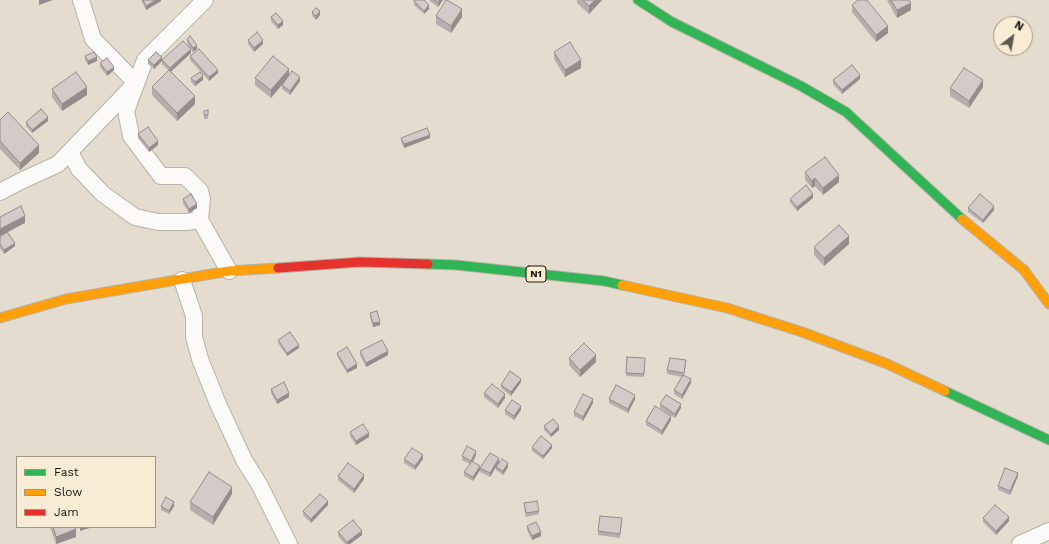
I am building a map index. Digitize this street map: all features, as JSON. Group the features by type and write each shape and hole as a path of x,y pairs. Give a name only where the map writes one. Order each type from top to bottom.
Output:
{"main road":[{"path":"638,0 672,22 801,86 846,112 950,209 1024,270 1049,304"},
{"name":"N1","path":"0,318 66,299 229,272 360,262 456,265 604,281 727,308 802,332 885,363 1049,440"}],"street":[{"path":"82,0 85,17 93,39 136,83"},
{"path":"205,0 145,60 126,110 130,136 161,176 185,176 200,191 202,199 200,220 229,272"},
{"path":"0,192 21,180 58,164 136,83"},
{"path":"70,152 79,168 103,194 135,217 158,222 187,222 200,220"},
{"path":"182,280 194,316 194,337 200,359 218,404 234,439 259,484 289,544"},
{"path":"1020,544 1049,531"}],"building":[{"path":"143,0 156,0 146,6"},
{"path":"414,0 424,0 429,5 424,11"},
{"path":"446,0 462,9 451,26 436,16"},
{"path":"583,0 595,0 589,6"},
{"path":"858,0 867,0 888,26 876,35 852,5"},
{"path":"891,0 909,0 911,3 897,10"},
{"path":"316,8 320,11 316,16 312,12"},
{"path":"276,13 283,21 278,25 271,17"},
{"path":"257,32 263,40 254,48 248,40"},
{"path":"190,36 197,45 193,48 187,39"},
{"path":"183,41 191,49 170,68 162,60"},
{"path":"570,42 581,60 565,70 554,52"},
{"path":"199,49 218,70 209,77 190,56"},
{"path":"94,52 97,57 88,61 85,56"},
{"path":"156,52 162,57 154,65 148,60"},
{"path":"273,56 289,69 271,90 255,78"},
{"path":"107,58 114,67 107,72 100,63"},
{"path":"852,65 860,75 842,90 833,80"},
{"path":"964,68 983,80 969,101 950,88"},
{"path":"169,70 195,96 177,113 152,87"},
{"path":"292,71 300,77 290,91 282,85"},
{"path":"76,72 87,87 62,104 52,89"},
{"path":"200,72 203,76 195,82 191,78"},
{"path":"41,109 48,117 32,130 26,122"},
{"path":"208,110 208,115 204,115 204,111"},
{"path":"8,112 39,145 20,163 0,141 0,120"},
{"path":"148,127 158,141 149,148 138,134"},
{"path":"427,128 430,135 404,144 401,138"},
{"path":"825,157 839,175 823,188 815,178 812,181 805,172"},
{"path":"806,185 813,194 797,207 790,199"},
{"path":"191,194 197,204 189,209 183,199"},
{"path":"980,194 994,206 983,220 968,208"},
{"path":"21,206 25,216 0,229 0,217"},
{"path":"839,225 849,236 824,258 814,247"},
{"path":"7,232 15,243 4,250 0,244 0,237"},
{"path":"377,311 380,322 373,323 370,313"},
{"path":"290,332 299,345 287,353 278,340"},
{"path":"382,340 388,351 366,363 360,351"},
{"path":"584,343 596,355 580,370 569,358"},
{"path":"347,347 357,364 347,370 337,353"},
{"path":"627,357 645,358 644,374 626,373"},
{"path":"670,358 686,360 684,373 667,370"},
{"path":"510,371 521,379 511,392 501,385"},
{"path":"683,375 691,379 682,395 674,390"},
{"path":"284,382 289,393 277,400 271,389"},
{"path":"492,384 505,394 498,404 484,393"},
{"path":"616,385 635,395 628,409 609,399"},
{"path":"583,394 593,399 583,417 574,412"},
{"path":"666,395 681,404 675,414 660,404"},
{"path":"512,400 521,406 514,416 505,410"},
{"path":"655,406 671,416 662,431 646,421"},
{"path":"553,419 559,426 551,434 544,426"},
{"path":"363,424 369,433 356,441 350,432"},
{"path":"541,436 552,445 543,456 532,447"},
{"path":"467,446 476,451 471,461 462,456"},
{"path":"412,448 423,455 415,466 404,459"},
{"path":"490,453 499,458 490,473 480,468"},
{"path":"502,459 508,463 503,471 496,467"},
{"path":"472,461 480,466 473,477 464,472"},
{"path":"348,463 364,475 354,489 338,476"},
{"path":"1005,468 1018,473 1010,491 998,486"},
{"path":"209,472 232,487 213,517 190,502"},
{"path":"320,494 328,501 311,519 303,511"},
{"path":"166,497 174,502 169,511 161,506"},
{"path":"537,501 539,511 526,513 524,503"},
{"path":"995,505 1009,517 996,531 983,518"},
{"path":"600,516 622,518 620,534 598,531"},
{"path":"353,520 362,531 347,542 338,532"},
{"path":"536,522 541,532 532,536 527,526"},
{"path":"53,528 76,528 76,529 56,537"}],"traffic: fast":[{"path":"638,0 672,22 801,86 846,112 962,219"},
{"path":"428,264 456,265 604,281 622,285"},
{"path":"945,391 1049,440"}],"traffic: slow":[{"path":"962,219 1024,270 1049,304"},
{"path":"0,318 66,299 229,271 278,268"},
{"path":"622,285 727,308 802,332 885,363 945,391"}],"traffic: jam":[{"path":"278,268 360,262 428,264"}]}
